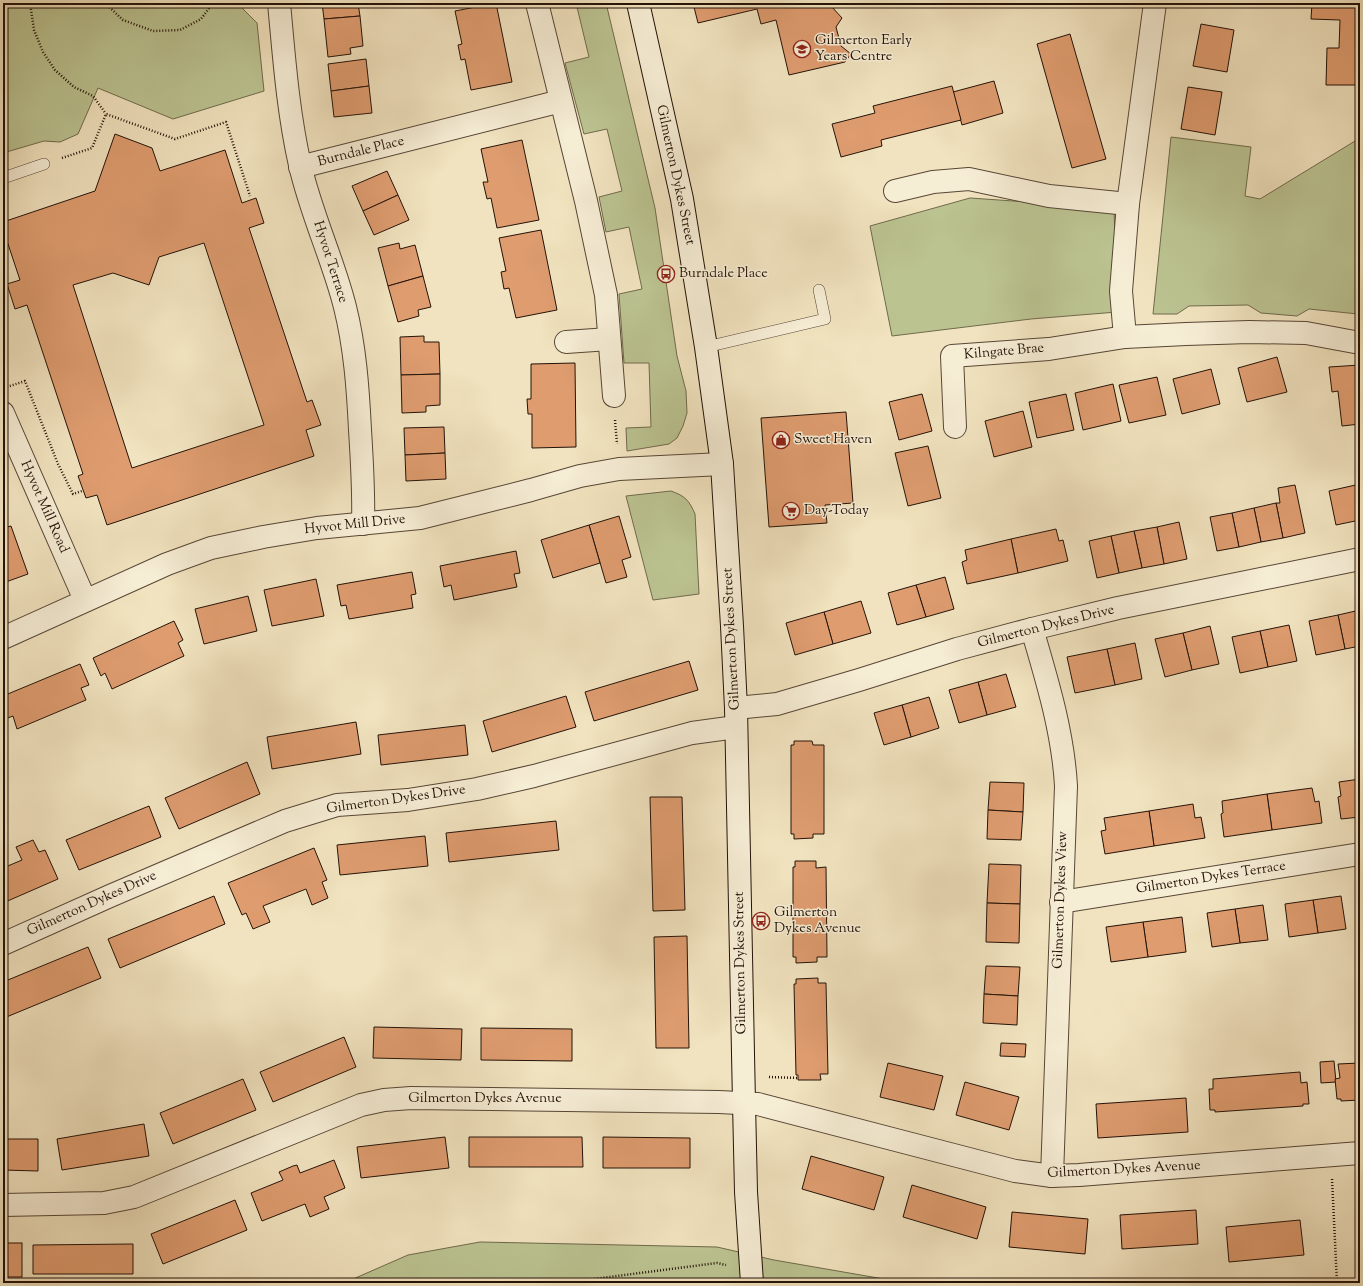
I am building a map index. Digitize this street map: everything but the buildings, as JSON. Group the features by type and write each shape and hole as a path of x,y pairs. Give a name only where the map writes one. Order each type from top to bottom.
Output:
{"street":[{"name":"Hyvot Terrace","path":"279,3 292,125 300,167 314,212 335,270 353,346 358,392 364,491 363,524"},
{"path":"537,3 586,201 606,295 614,396"},
{"name":"Gilmerton Dykes Street","path":"638,3 682,199 706,347 722,464 736,717 746,1192 752,1278"},
{"path":"1125,337 1121,291 1128,204 1155,3"},
{"name":"Burndale Place","path":"300,167 561,101"},
{"path":"895,191 932,182 970,179 1049,196 1128,204"},
{"name":"Kilngate Brae","path":"955,427 952,356 1049,349 1125,337 1249,332 1306,333 1360,343"},
{"path":"566,342 609,339"},
{"name":"Hyvot Mill Road","path":"3,413 85,600"},
{"name":"Hyvot Mill Drive","path":"3,638 167,564 211,548 317,528 420,518 580,476 619,469 722,464"},
{"name":"Gilmerton Dykes Drive","path":"3,944 110,896 285,821 322,810 337,806 408,800 477,789 534,776 692,733 777,704 1032,629 1118,608 1360,559"},
{"name":"Gilmerton Dykes View","path":"1032,629 1055,715 1065,763 1066,786 1052,1176"},
{"name":"Gilmerton Dykes Terrace","path":"1061,902 1360,854"},
{"name":"Gilmerton Dykes Avenue","path":"3,1205 104,1203 134,1197 361,1105 384,1100 411,1098 758,1104 1015,1171 1052,1176 1360,1153"}],"lane":[{"path":"3,178 44,164"},
{"path":"706,347 825,319 819,290"}],"path":[{"path":"3,12 12,3"},
{"path":"30,3 34,30 43,52 55,70 74,87 94,96 106,114 174,139 226,122 250,196"},
{"path":"105,3 123,20 152,31 180,30 201,20 213,3"},
{"path":"44,164 92,148 106,114"},
{"path":"3,389 25,381 58,464 73,494 82,491"},
{"path":"614,396 619,469"},
{"path":"1331,1155 1337,1283"},
{"path":"574,1283 586,1280 717,1263 752,1278"}],"green space":[{"path":"3,3 242,3 243,9 257,23 264,91 173,119 98,88 78,134 60,142 44,141 3,153"},
{"path":"576,3 606,3 655,208 677,356 686,391 687,413 677,438 669,444 627,451 626,428 651,427 649,363 624,363 619,294 642,289 629,227 606,232 599,197 622,191 607,129 584,134 565,63 589,57"},
{"path":"1171,137 1251,147 1245,196 1260,199 1360,138 1360,316 1358,314 1309,309 1297,316 1261,313 1248,305 1189,306 1177,314 1153,314"},
{"path":"970,198 1114,208 1117,312 1031,319 892,336 870,226"},
{"path":"671,491 686,499 691,505 695,514 699,594 653,600 626,496"},
{"path":"480,1242 717,1247 774,1260 907,1283 344,1283 408,1255"}],"place":[{"name":"Gilmerton Early Years Centre","path":"802,49"},
{"name":"Burndale Place","path":"666,274"},
{"name":"Sweet Haven","path":"781,440"},
{"name":"Day-Today","path":"791,511"},
{"name":"Gilmerton Dykes Avenue","path":"761,921"}]}
